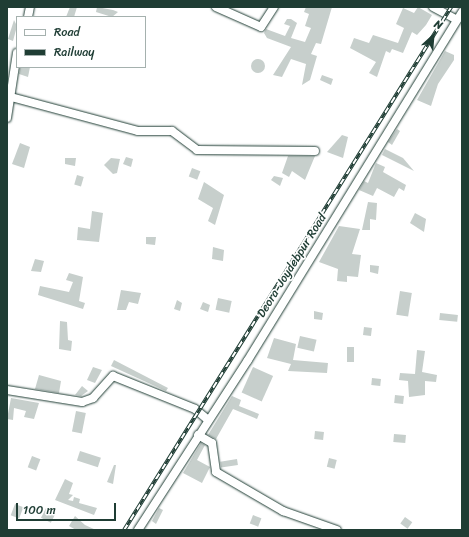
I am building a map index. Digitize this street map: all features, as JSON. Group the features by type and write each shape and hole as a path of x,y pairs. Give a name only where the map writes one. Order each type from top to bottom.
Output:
{"street":[{"path":"216,7 261,27 274,7"},
{"path":"433,7 457,20"},
{"name":"Deora-Joydebpur Road","path":"138,530 462,12"},
{"path":"7,118 16,60"},
{"path":"11,97 138,131 172,131 197,150 315,151"},
{"path":"7,390 82,402 93,398 113,376 195,409 208,420"},
{"path":"198,435 212,443 216,472 283,511 337,530"}],"building":[{"path":"70,7 77,7 74,16 66,16"},
{"path":"97,7 118,12 113,16 109,16 96,12"},
{"path":"306,7 332,7 321,44 316,43 311,54 317,56 310,80 302,85 306,64 291,59 282,77 273,75 291,47 267,38 264,33 266,29 285,36 290,26 284,24 287,19 291,19 297,23 291,38 305,42 311,28 305,26 309,14 304,12"},
{"path":"418,7 432,15 426,25 417,35 412,32 403,53 392,49 390,53 386,51 377,77 369,73 376,62 350,48 354,38 369,43 373,35 398,43 404,28 396,24 403,8 414,13"},
{"path":"14,20 16,30 13,41 8,39"},
{"path":"445,51 454,55 454,60 438,84 431,106 417,100"},
{"path":"255,59 261,59 265,63 265,69 261,73 255,73 251,69 251,63"},
{"path":"20,68 30,68 28,77 19,74"},
{"path":"322,75 333,79 331,85 320,80"},
{"path":"397,129 400,131 392,145 388,142"},
{"path":"342,135 348,137 343,158 327,152"},
{"path":"20,143 30,147 24,168 12,164"},
{"path":"385,149 403,158 414,171 382,155"},
{"path":"288,156 315,156 305,180 292,171 289,177 282,173"},
{"path":"126,157 133,159 131,167 123,164"},
{"path":"65,158 76,158 75,166 65,164"},
{"path":"111,158 120,159 117,173 113,174 104,165"},
{"path":"376,163 385,167 383,172 406,185 404,191 399,188 394,197 377,188 373,196 359,190 364,181 368,183"},
{"path":"192,168 200,171 197,180 189,176"},
{"path":"77,175 84,177 81,187 74,185"},
{"path":"274,176 283,178 280,186 271,180"},
{"path":"204,182 224,195 215,225 208,221 213,208 198,199"},
{"path":"368,202 377,203 376,220 370,219 370,230 362,230"},
{"path":"92,211 103,213 99,242 77,240 78,227 90,229"},
{"path":"415,213 426,219 424,232 410,223"},
{"path":"339,226 360,229 352,254 361,255 358,277 347,276 347,282 337,281 338,269 319,262"},
{"path":"146,237 156,237 155,245 146,244"},
{"path":"213,247 224,250 223,261 212,259"},
{"path":"35,259 44,261 41,272 31,271"},
{"path":"370,265 379,266 378,274 370,272"},
{"path":"69,273 83,277 79,301 85,303 83,309 38,295 40,286 69,292 73,282 66,280"},
{"path":"121,290 141,293 138,304 129,302 126,310 117,310"},
{"path":"400,291 412,293 408,317 396,315"},
{"path":"218,298 232,301 229,313 216,310"},
{"path":"177,300 182,303 180,311 174,309"},
{"path":"203,302 210,305 208,312 200,309"},
{"path":"314,311 323,313 322,320 314,319"},
{"path":"440,313 458,315 457,322 439,320"},
{"path":"60,321 67,322 68,340 72,341 71,351 59,349"},
{"path":"364,327 372,328 371,336 363,335"},
{"path":"300,336 317,340 314,352 297,348"},
{"path":"274,338 296,344 293,360 328,363 327,373 288,371 291,364 267,358"},
{"path":"347,347 354,347 354,362 347,362"},
{"path":"417,350 425,351 422,372 437,375 436,382 425,381 425,395 409,397 408,381 399,380 400,373 415,374"},
{"path":"114,360 168,388 166,391 111,366"},
{"path":"93,367 102,370 95,383 87,380"},
{"path":"253,367 273,376 262,402 242,393"},
{"path":"39,375 61,381 59,393 35,389"},
{"path":"372,378 381,379 380,386 371,385"},
{"path":"82,386 88,391 81,396 75,395"},
{"path":"395,395 404,396 403,404 394,403"},
{"path":"232,396 241,400 239,406 259,414 257,419 233,409 216,439 208,435"},
{"path":"11,398 39,403 34,419 24,417 26,411 14,408 13,420 7,419"},
{"path":"76,411 86,413 82,434 72,432"},
{"path":"315,431 324,432 323,440 314,439"},
{"path":"394,434 406,435 405,443 393,442"},
{"path":"201,443 205,445 197,460 210,467 202,483 183,473"},
{"path":"80,451 101,458 98,467 77,461"},
{"path":"32,456 40,459 36,470 28,467"},
{"path":"329,458 337,460 335,469 327,467"},
{"path":"237,459 238,465 221,468 220,462"},
{"path":"114,465 116,465 113,484 107,482"},
{"path":"65,479 73,483 69,494 73,495 68,500 73,501 74,497 80,499 79,503 97,508 94,515 55,500"},
{"path":"15,504 23,507 19,518 11,515"},
{"path":"46,508 56,513 51,523 41,518"},
{"path":"159,508 163,510 156,524 152,521"},
{"path":"253,515 261,518 258,527 250,523"},
{"path":"75,516 85,525 96,530 76,530 69,526"},
{"path":"405,517 412,522 408,529 400,523"}],"railway":[{"path":"124,530 451,7"}]}
